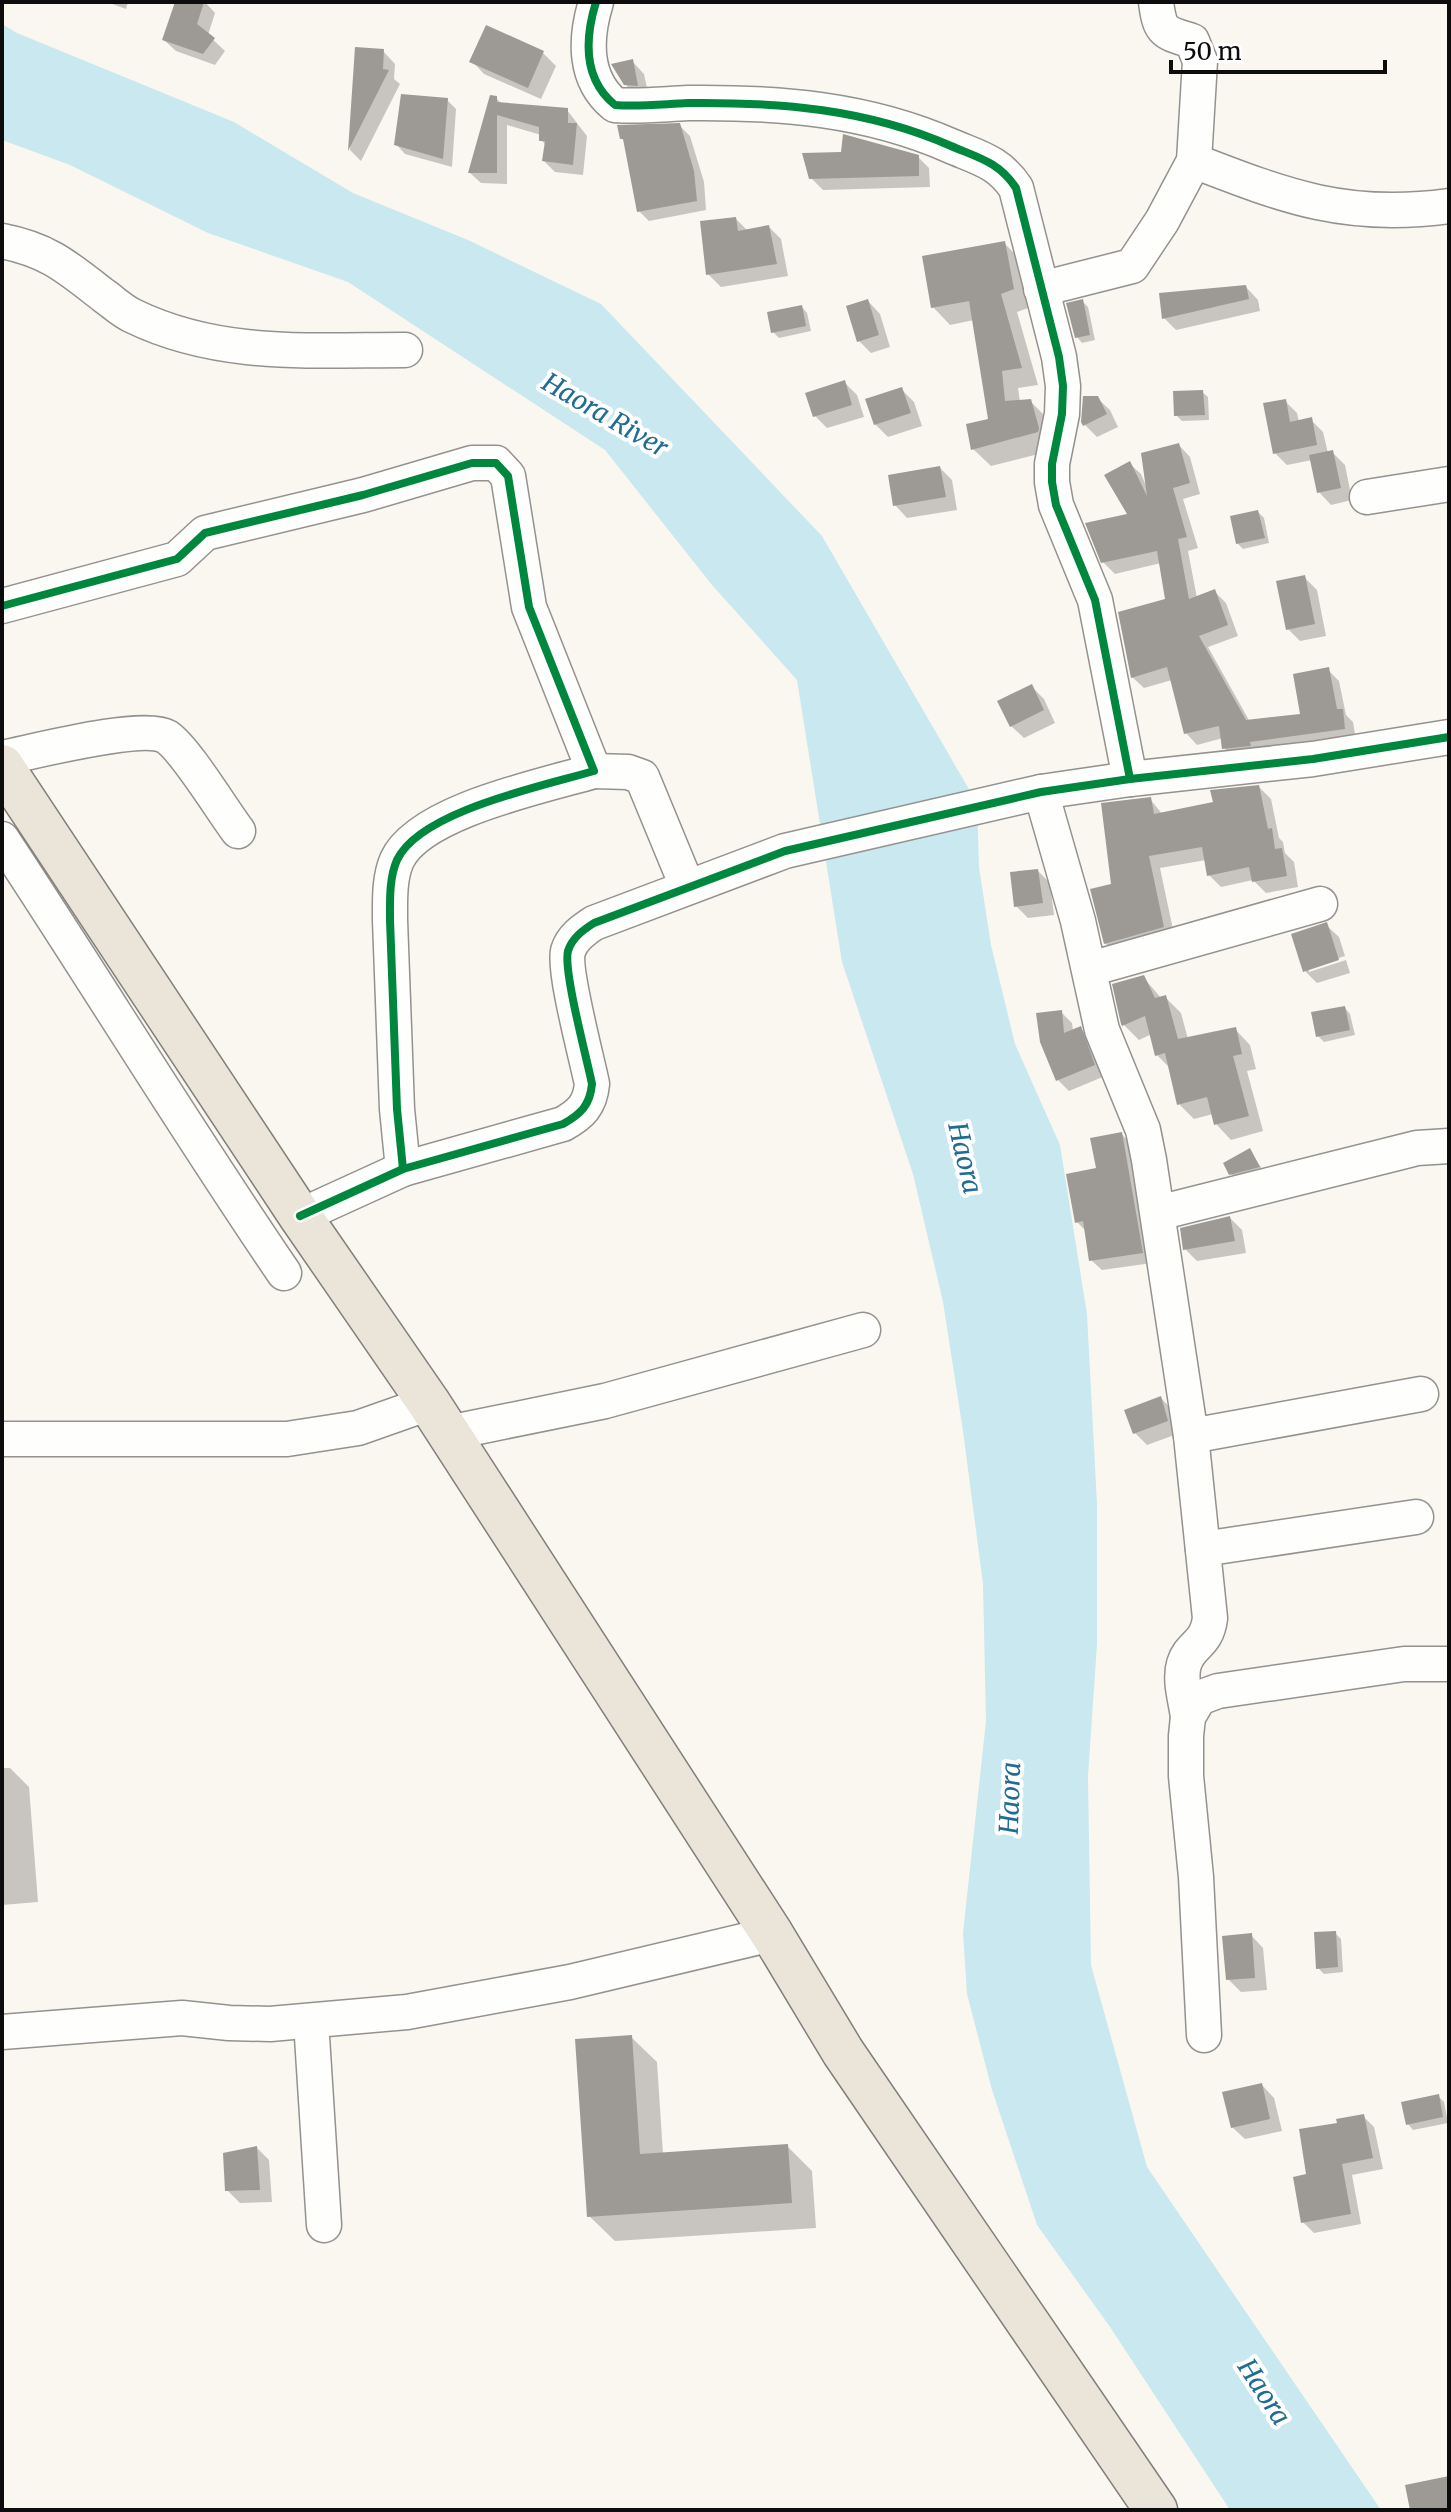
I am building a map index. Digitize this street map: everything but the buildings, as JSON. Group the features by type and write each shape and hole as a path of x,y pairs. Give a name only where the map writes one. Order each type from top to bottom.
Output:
{"main road":[{"path":"2,766 300,1216 438,1418 772,1934 843,2052 1156,2510"}],"street":[{"path":"596,2 590,24 589,53 593,76 602,94 615,105 758,104 835,110 921,133 1005,171 1016,188 1059,357 1063,386 1062,414 1052,464 1056,505 1095,600 1130,779"},
{"path":"1041,289 1132,266 1162,221 1194,161 1200,61 1192,41 1165,32 1156,2"},
{"path":"1194,161 1276,193 1325,206 1372,211 1416,211 1449,206"},
{"path":"2,241 53,256 130,315 209,343 282,350 405,350"},
{"path":"2,606 177,559 205,533 363,495 472,463 496,463 503,468 511,488 529,607 594,771"},
{"path":"1367,497 1449,484"},
{"path":"2,758 135,732 160,734 176,745 238,831"},
{"path":"300,1216 403,1169 563,1124 577,1116 591,1097 592,1084 570,982 568,951 581,931 594,923 785,851 1041,792 1313,759 1449,737"},
{"path":"403,1169 397,1109 390,920 396,861 409,842 434,824 483,804 594,771 628,772 642,777 687,886"},
{"path":"1041,792 1090,969 1102,1030 1143,1130 1191,1436 1210,1618 1204,1638 1183,1665 1182,1678 1188,1717 1186,1776 1196,1877 1204,2035"},
{"path":"2,839 219,1179 284,1273"},
{"path":"1090,969 1320,904"},
{"path":"1158,1213 1417,1148 1449,1146"},
{"path":"2,1439 287,1439 438,1418 605,1401 863,1330"},
{"path":"1191,1436 1421,1394"},
{"path":"1203,1549 1416,1517"},
{"path":"1188,1717 1199,1698 1218,1691 1404,1664 1449,1664"},
{"path":"2,2032 182,2018 229,2023 311,2021 407,2012 570,1982 772,1934"},
{"path":"311,2021 324,2225"}],"water":[{"path":"2,24 17,33 234,122 353,193 468,240 601,304 822,536 977,803 979,867 991,945 1015,1044 1060,1145 1087,1314 1097,1504 1097,1644 1088,1776 1091,1965 1147,2167 1381,2510 1230,2510 1110,2327 1037,2225 992,2090 967,1994 963,1933 986,1721 983,1584 963,1431 943,1302 913,1174 842,962 797,680 712,585 605,450 348,282 208,233 70,165 2,140"}],"cycle path":[{"path":"596,2 590,30 589,57 597,83 615,105 756,104 855,116 919,133 979,158 1003,172 1016,188 1059,357 1063,386 1062,414 1052,464 1056,505 1095,600 1130,779"},
{"path":"2,606 177,559 205,533 363,495 472,463 496,463 508,476 529,607 594,771 515,793 456,814 410,843 397,860 391,882 390,920 397,1109 403,1169"},
{"path":"300,1216 403,1169 563,1124 580,1112 587,1103 592,1084 567,961 575,938 594,923 785,851 1041,792 1313,759 1449,737"}],"water label":[{"name":"Haora River","path":"605,415"},
{"name":"Haora","path":"965,1158"},
{"name":"Haora","path":"1010,1798"},
{"name":"Haora","path":"1264,2392"}]}
